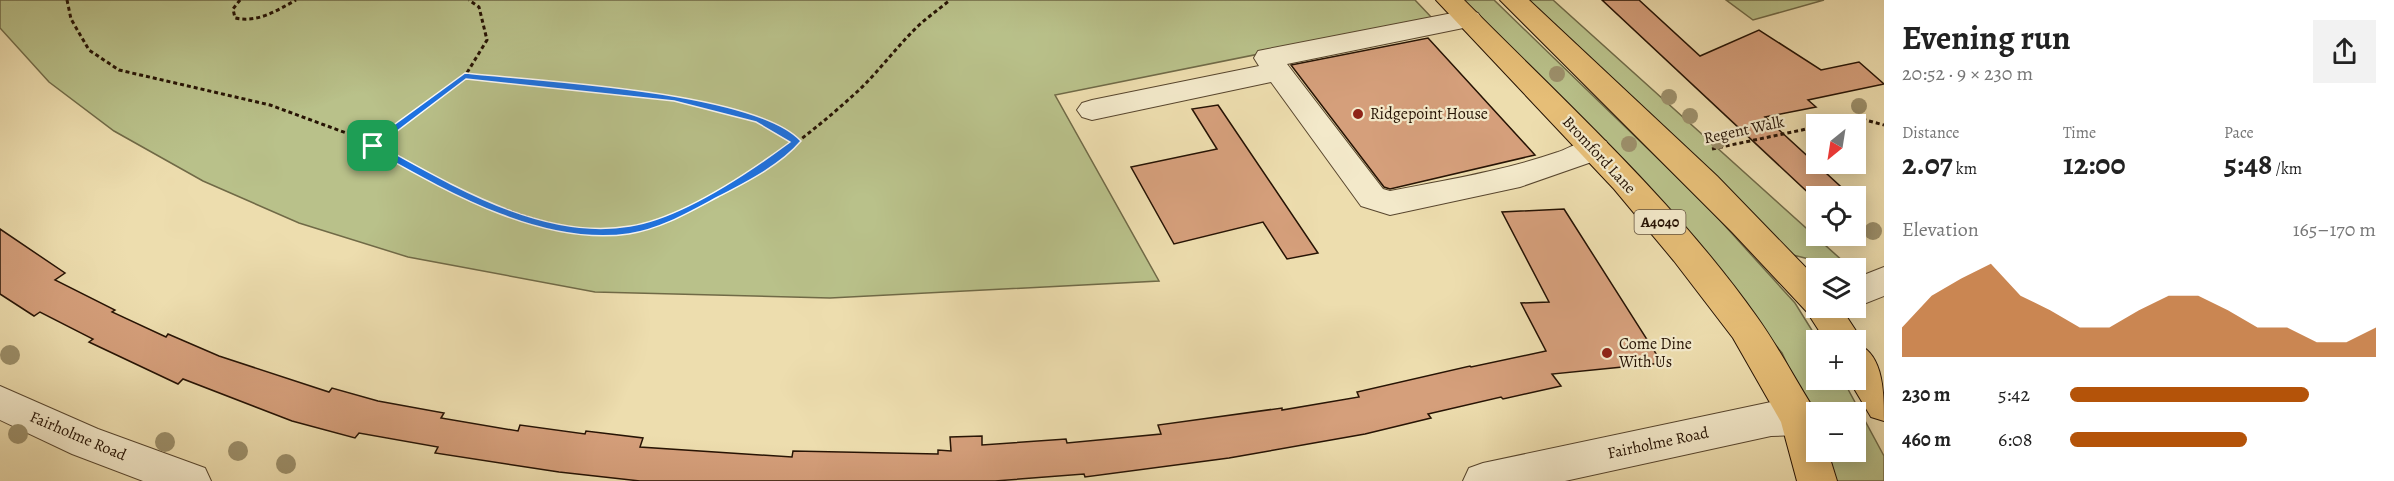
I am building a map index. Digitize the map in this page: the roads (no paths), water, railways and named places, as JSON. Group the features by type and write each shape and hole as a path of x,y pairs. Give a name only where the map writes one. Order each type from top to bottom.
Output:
{"main road":[{"path":"1513,0 1677,157 1806,289"},
{"name":"Bromford Lane","path":"1458,9 1594,149 1686,252 1745,328 1799,418 1817,481"},
{"path":"1866,375 1884,405"}],"street":[{"path":"1458,9 1269,58 1371,198 1390,203 1513,177 1569,160 1594,149"},
{"path":"1092,110 1279,71"},
{"path":"1866,289 1884,281"},
{"name":"Fairholme Road","path":"0,402 86,442 191,481"},
{"name":"Fairholme Road","path":"1483,481 1771,419 1799,418"}],"place":[{"name":"Ridgepoint House","path":"1358,114"},
{"name":"Come Dine With Us","path":"1607,353"}]}
